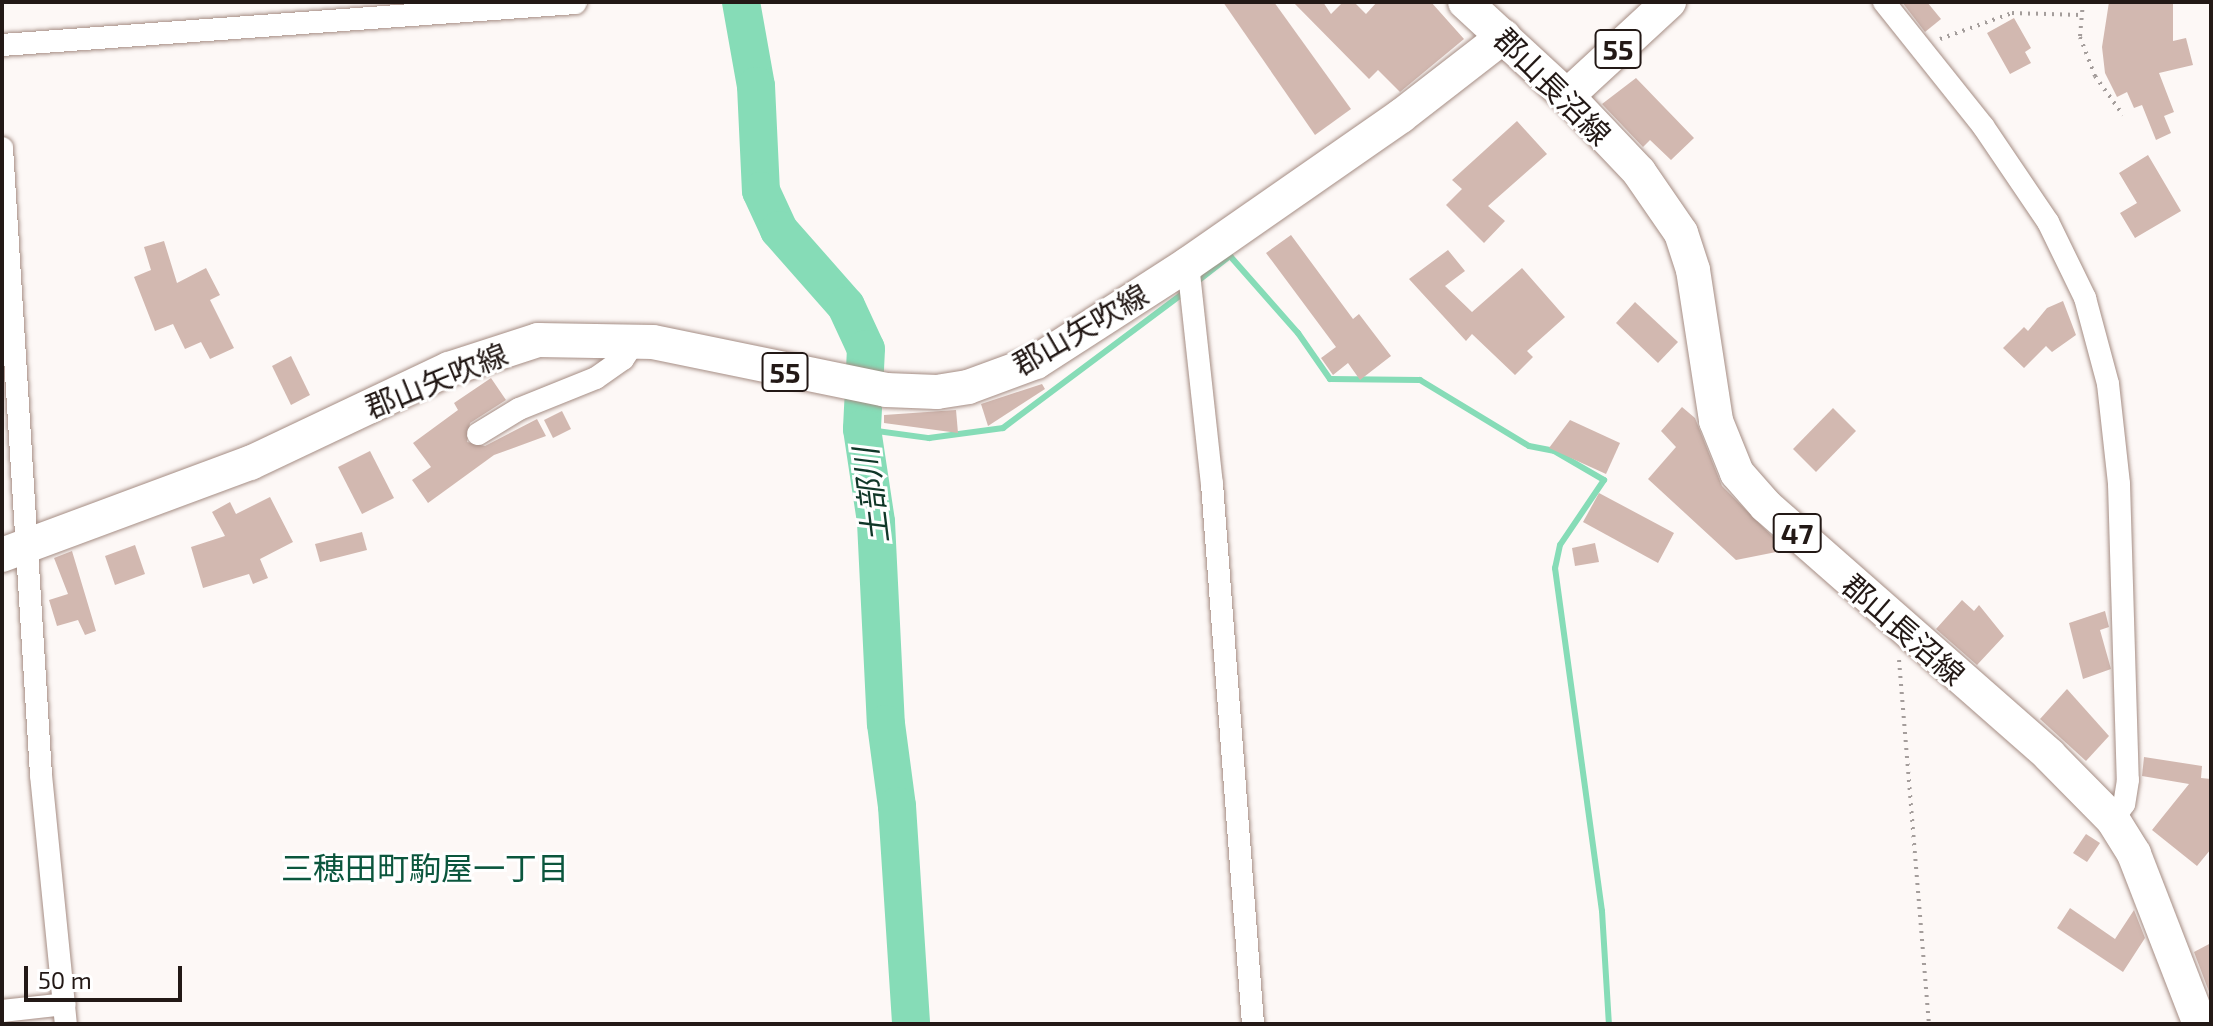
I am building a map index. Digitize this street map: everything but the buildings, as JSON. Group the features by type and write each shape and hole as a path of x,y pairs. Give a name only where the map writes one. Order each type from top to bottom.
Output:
{"main road":[{"name":"郡山長沼線","path":"1465,2 1567,96 1639,172 1681,233 1693,270 1716,421 1737,473 1766,506 2049,755 2113,820 2126,837 2200,1024"},
{"name":"55","path":"1567,96 1669,2"},
{"name":"郡山矢吹線","path":"15,549 250,463 462,365 538,340 635,341 826,382 937,392 968,387 1036,362 1188,264 1401,116 1504,36"}],"street":[{"path":"1884,2 1918,51 1983,126 2048,222 2085,298 2108,384 2119,484 2128,780 2124,804 2113,820"},
{"path":"2,45 575,3"},
{"path":"2,148 15,549 66,1014 2,1011"},
{"path":"1188,264 1212,484 1253,1024"},
{"path":"478,434 519,409 596,378 623,359 635,341"}],"path":[{"path":"2083,2 2080,37 2095,76 2123,115"},
{"path":"1918,51 1970,25 2012,13 2080,15"},
{"path":"1901,627 1901,706 1929,1024"}],"waterway":[{"name":"土部川","path":"741,2 756,86 761,191 779,230 846,306 866,349 862,429 876,522 886,724 897,806 911,1024"},
{"path":"1194,284 1230,256 1298,333 1330,379 1420,380 1529,446 1554,451 1604,480 1560,545 1555,568 1602,911 1609,1024"},
{"path":"862,429 929,438 1003,428 1186,291"}],"district":[{"name":"三穂田町駒屋一丁目","path":"425,867"}]}
